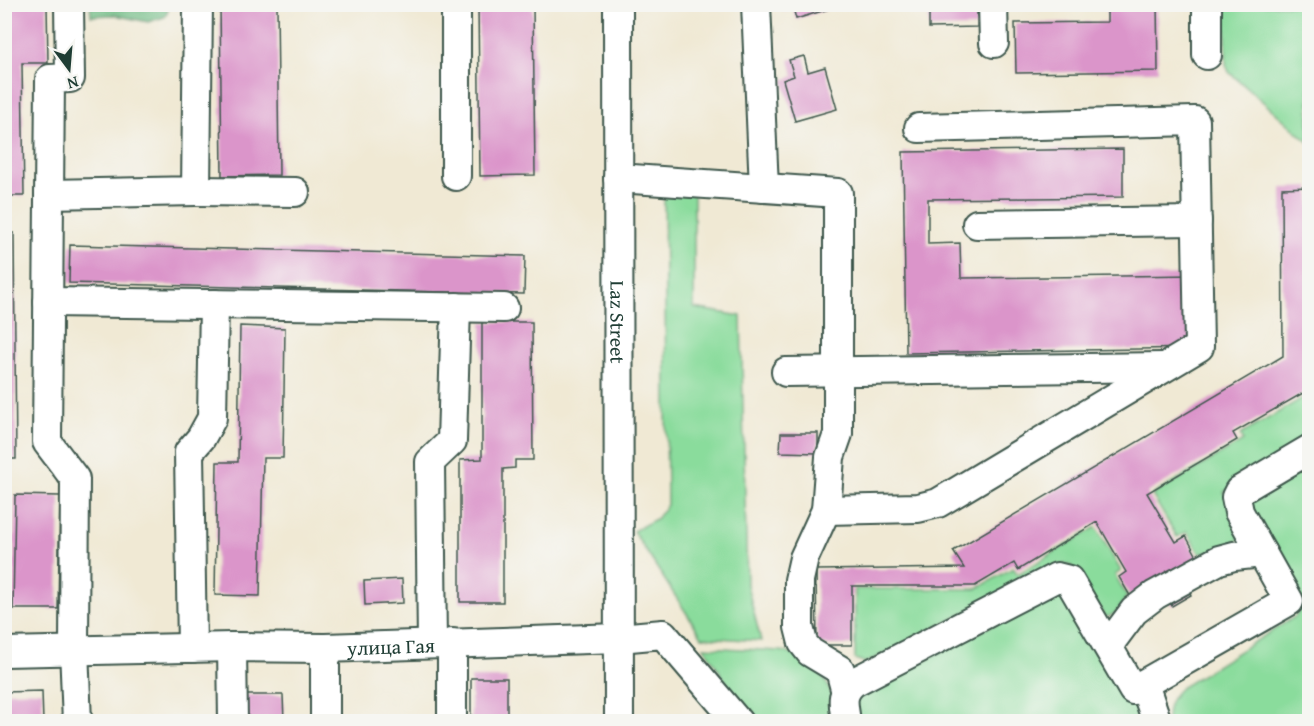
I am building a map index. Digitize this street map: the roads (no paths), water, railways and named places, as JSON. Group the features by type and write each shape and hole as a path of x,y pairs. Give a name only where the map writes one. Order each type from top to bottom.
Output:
{"street":[{"path":"69,4 70,78 50,79 47,442 75,479 74,650 77,722"},
{"path":"196,191 198,4"},
{"path":"456,4 456,176"},
{"name":"Laz Street","path":"618,4 619,722"},
{"path":"756,4 764,188"},
{"path":"993,4 994,43"},
{"path":"1207,4 1207,56"},
{"path":"826,510 918,508 938,503 1199,347 1195,121 919,128"},
{"path":"618,178 838,193 838,434 830,457 826,510 804,558 799,580 800,627 803,643 810,651 840,670 845,689 843,698 846,722"},
{"path":"49,194 196,191 295,192"},
{"path":"977,224 1197,221"},
{"path":"48,302 504,308"},
{"path":"192,648 189,452 201,438 212,418 214,304"},
{"path":"452,722 442,644 429,462 452,441 456,308"},
{"path":"786,372 1166,367"},
{"path":"845,689 854,682 1057,577 1069,580 1133,690 1289,601 1239,512 1236,497 1239,491 1310,449"},
{"path":"1108,646 1134,611 1155,595 1220,560 1262,553"},
{"name":"улица Гая","path":"4,652 232,647 325,648 619,638 663,634 738,722"},
{"path":"232,647 233,722"},
{"path":"325,648 325,722"},
{"path":"1144,684 1157,722"}]}
